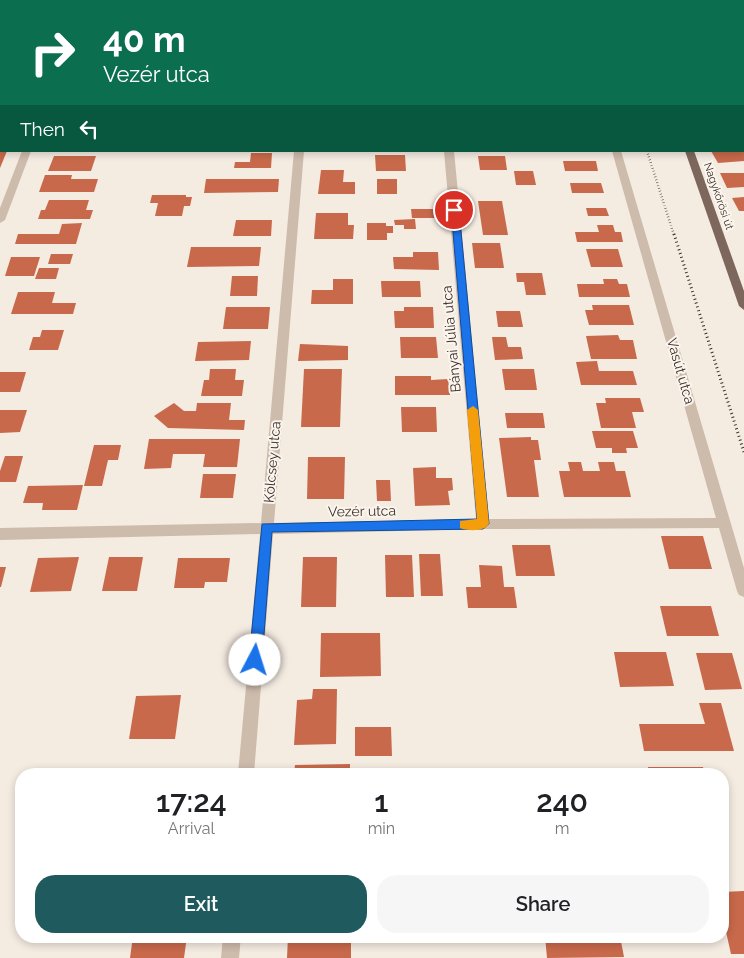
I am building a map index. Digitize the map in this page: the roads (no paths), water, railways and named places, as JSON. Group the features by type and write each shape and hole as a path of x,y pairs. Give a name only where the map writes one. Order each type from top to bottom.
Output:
{"main road":[{"name":"Nagykőrösi út","path":"690,152 744,306"}],"street":[{"path":"0,220 27,152"},
{"name":"Kölcsey utca","path":"247,768 299,152"},
{"name":"Bányai Júlia utca","path":"449,152 483,524"},
{"name":"Vasút utca","path":"616,152 744,591"},
{"name":"Vezér utca","path":"0,534 483,524 725,523"},
{"path":"230,958 231,943"}],"railway":[{"path":"647,152 674,235"},
{"path":"674,234 744,452"}]}
